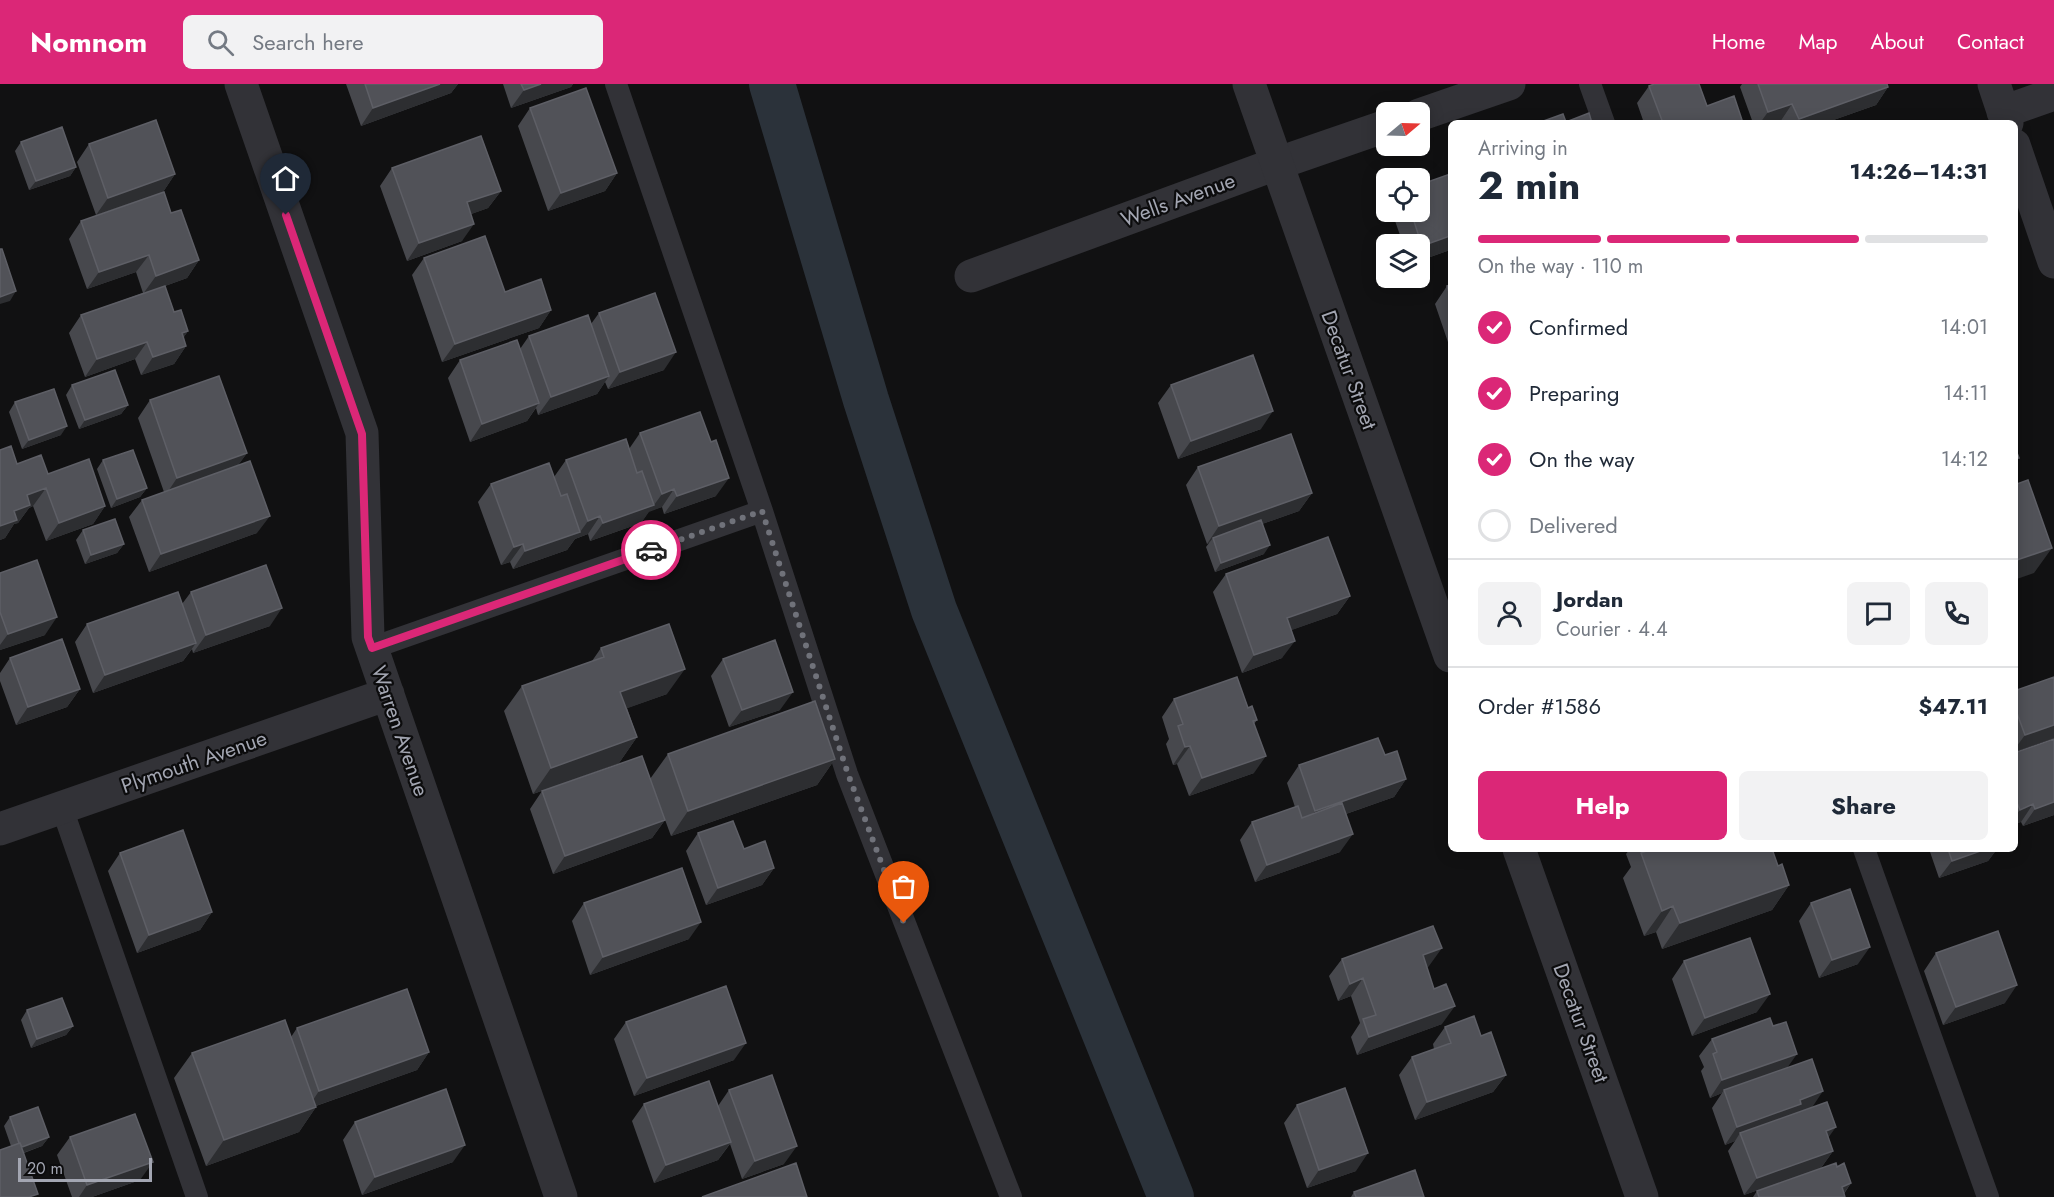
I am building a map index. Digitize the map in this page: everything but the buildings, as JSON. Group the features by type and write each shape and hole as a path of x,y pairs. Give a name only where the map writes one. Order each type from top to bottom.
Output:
{"street":[{"name":"Warren Avenue","path":"241,84 362,434 368,637 561,1197"},
{"name":"Decatur Street","path":"1249,84 1448,650"},
{"path":"1430,111 1509,84"},
{"path":"2001,106 2054,94"},
{"name":"Wells Avenue","path":"971,276 1376,129"},
{"path":"2018,157 2054,262"},
{"name":"Plymouth Avenue","path":"0,829 388,694"},
{"name":"Decatur Street","path":"1520,852 1642,1197"}],"lane":[{"path":"616,84 762,511 848,774 1011,1197"},
{"path":"1590,84 1603,120"},
{"path":"372,648 762,511"},
{"path":"62,808 197,1197"},
{"path":"1865,852 1988,1197"}],"waterway":[{"path":"772,84 866,400 934,610 1171,1197"}],"way so far":[{"path":"651,550 762,511 848,774 904,923"}],"route":[{"path":"286,215 362,434 368,637 372,648 651,550"}]}
